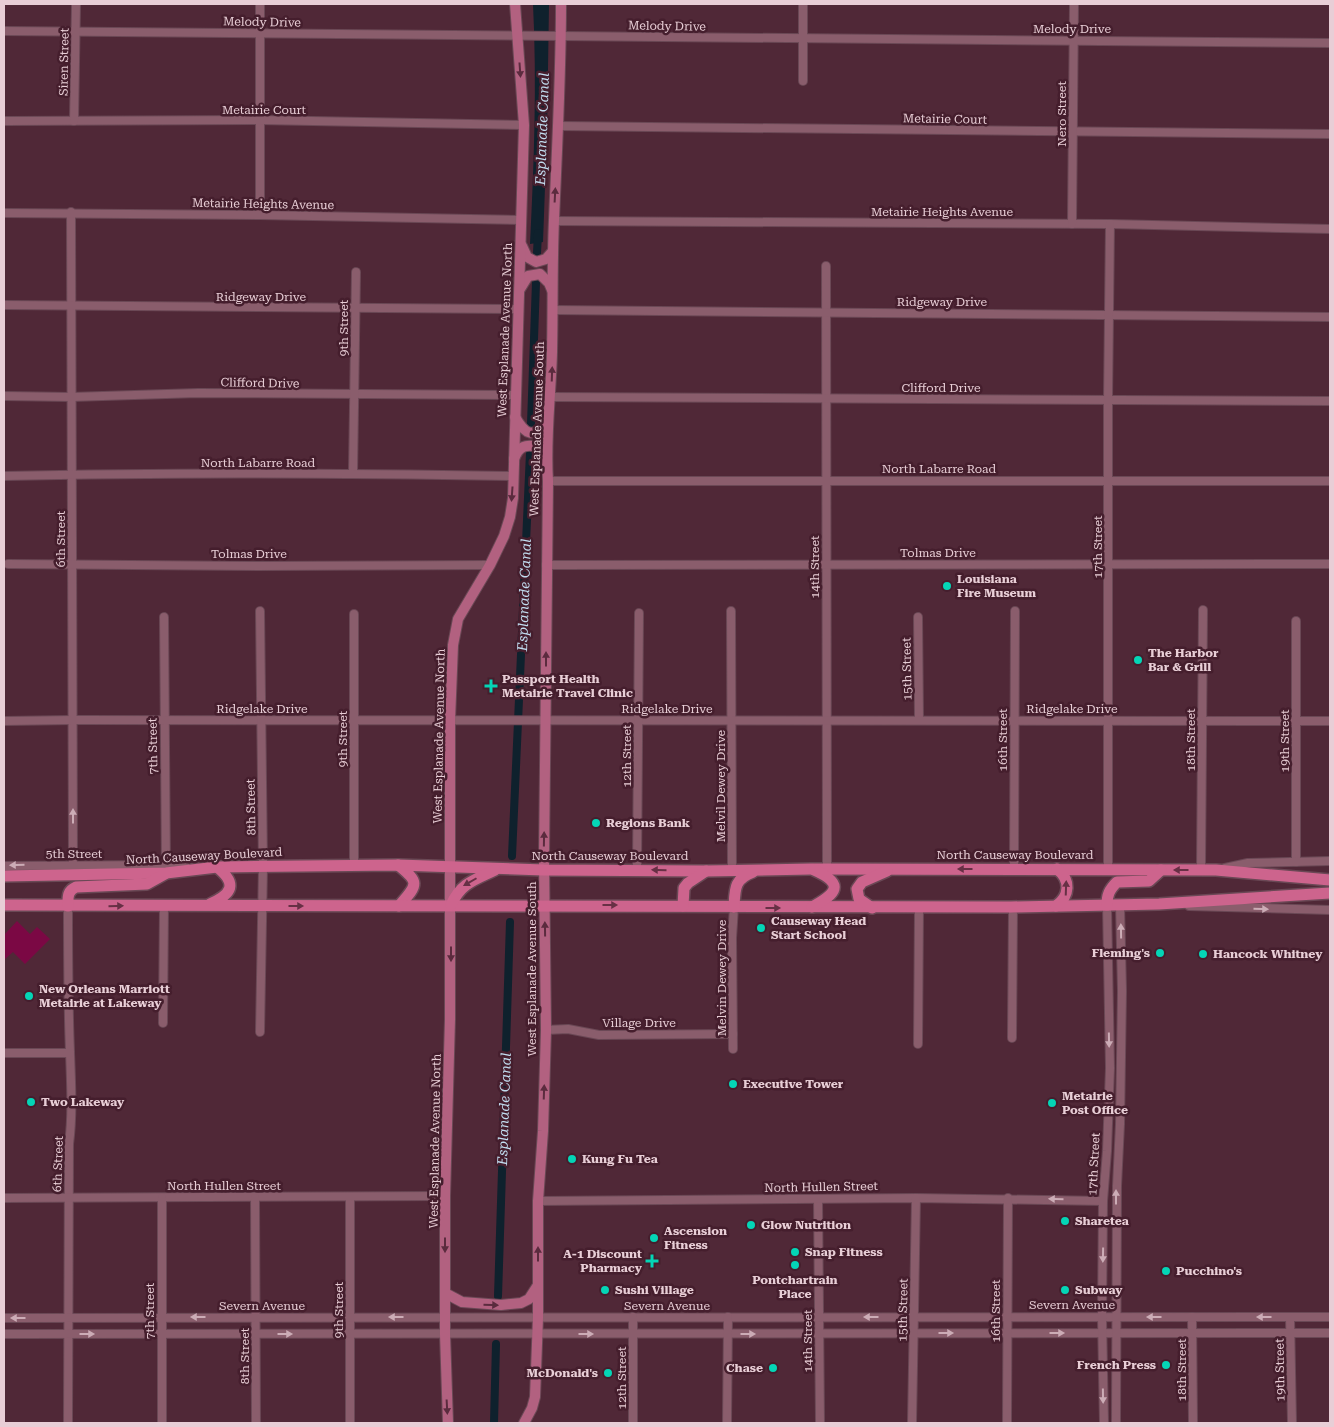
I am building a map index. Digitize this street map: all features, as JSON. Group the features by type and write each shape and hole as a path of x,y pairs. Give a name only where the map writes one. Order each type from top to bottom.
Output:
{"highway":[{"name":"North Causeway Boulevard","path":"4,876 263,866 398,865 544,870 706,871 811,869 1216,870 1330,880"},
{"path":"398,865 412,876 414,884 411,892 399,906"},
{"path":"206,906 223,898 229,892 230,886 226,874 211,868"},
{"path":"68,906 68,894 76,887 147,884 166,869"},
{"path":"451,905 460,889 467,883 498,869"},
{"path":"810,908 831,896 834,885 824,875 811,869"},
{"path":"1056,906 1065,897 1067,885 1062,873 1057,869"},
{"path":"734,907 735,888 745,875 757,870"},
{"path":"872,908 859,899 857,889 862,882 891,870"},
{"path":"1108,905 1107,895 1117,882 1149,880 1161,870"},
{"path":"683,906 684,888 688,883 706,871"},
{"path":"4,905 544,905 919,908 1120,906 1330,893"}],"main road":[{"name":"West Esplanade Avenue North","path":"448,1423 445,1334 445,1196 450,1019 450,720 452,645 458,619 490,565 504,536 510,517 514,460 524,125 515,4"},
{"name":"West Esplanade Avenue South","path":"524,1423 535,1397 538,1317 538,1201 543,1131 546,1030 544,870 547,462 551,397 553,251 559,126 558,36 561,4"},
{"path":"520,243 527,257 536,262 546,259 553,251"},
{"path":"519,292 528,276 534,274 540,274 545,278 553,291"},
{"path":"515,416 524,430 531,433 538,432 548,422"},
{"path":"514,460 517,450 533,446 539,447 547,462"},
{"path":"445,1293 462,1302 500,1305 521,1303 529,1299 538,1285"},
{"path":"532,1406 532,1423"}],"street":[{"name":"Siren Street","path":"74,121 76,4"},
{"path":"260,4 260,214"},
{"path":"803,4 803,81"},
{"name":"Nero Street","path":"1072,224 1074,4"},
{"name":"Melody Drive","path":"4,31 1330,43"},
{"name":"Metairie Court","path":"4,121 259,120 524,125"},
{"name":"Metairie Court","path":"559,126 1330,134"},
{"name":"6th Street","path":"70,212 73,865"},
{"name":"Metairie Heights Avenue","path":"4,213 260,214 521,220"},
{"name":"Metairie Heights Avenue","path":"554,221 1110,224 1330,229"},
{"name":"17th Street","path":"1108,869 1110,224"},
{"name":"14th Street","path":"826,266 827,869"},
{"name":"9th Street","path":"353,474 356,272"},
{"name":"Ridgeway Drive","path":"4,305 518,309"},
{"name":"Ridgeway Drive","path":"553,310 1330,317"},
{"name":"Clifford Drive","path":"4,396 71,397 198,393 516,395"},
{"name":"Clifford Drive","path":"551,397 1330,401"},
{"name":"North Labarre Road","path":"4,476 72,474 353,474 513,476"},
{"name":"North Labarre Road","path":"548,481 1330,481"},
{"name":"Tolmas Drive","path":"8,564 490,565"},
{"name":"Tolmas Drive","path":"546,565 1330,564"},
{"name":"18th Street","path":"1201,870 1203,610"},
{"name":"8th Street","path":"260,611 263,866 260,1032"},
{"name":"Melvil Dewey Drive","path":"731,611 732,871"},
{"name":"16th Street","path":"1014,869 1015,611"},
{"name":"12th Street","path":"637,870 639,613"},
{"name":"9th Street","path":"354,614 354,865"},
{"name":"7th Street","path":"164,617 166,869"},
{"name":"15th Street","path":"918,617 919,720"},
{"name":"19th Street","path":"1296,621 1296,862"},
{"name":"Ridgelake Drive","path":"4,721 1330,721"},
{"name":"North Causeway Boulevard","path":"1216,870 1248,863 1330,861"},
{"name":"5th Street","path":"4,866 73,865 166,869"},
{"path":"1159,904 1213,908 1330,910"},
{"path":"163,1023 164,905"},
{"name":"17th Street","path":"1104,1423 1102,1317 1103,1201 1110,1068 1108,905"},
{"name":"6th Street","path":"68,906 72,1082 69,1144 68,1423"},
{"name":"17th Street","path":"1116,1423 1115,1316 1121,1040 1120,906"},
{"name":"Melvin Dewey Drive","path":"733,1049 732,938 734,907"},
{"path":"1012,1038 1013,907"},
{"path":"918,1044 919,908"},
{"name":"Village Drive","path":"546,1030 568,1029 598,1035 733,1034"},
{"path":"4,1053 70,1053"},
{"name":"North Hullen Street","path":"4,1198 445,1196"},
{"name":"9th Street","path":"350,1197 350,1423"},
{"name":"7th Street","path":"162,1198 162,1423"},
{"name":"8th Street","path":"255,1198 256,1423"},
{"name":"15th Street","path":"912,1423 916,1198"},
{"name":"16th Street","path":"1007,1423 1008,1198"},
{"name":"North Hullen Street","path":"538,1201 1008,1198 1103,1201"},
{"name":"14th Street","path":"818,1199 820,1423"},
{"name":"12th Street","path":"633,1317 633,1423"},
{"path":"727,1423 728,1317"},
{"name":"18th Street","path":"1192,1317 1193,1423"},
{"name":"19th Street","path":"1290,1317 1292,1423"},
{"name":"Severn Avenue","path":"4,1318 1330,1317"},
{"path":"4,1334 1330,1333"}],"shaded area":[{"path":"17,921 30,934 37,927 50,939 25,964 13,952 4,958 4,935"}],"water":[{"path":"533,4 549,4 543,242 530,244 535,64"}],"waterway":[{"name":"Esplanade Canal","path":"537,253 538,233"},
{"name":"Esplanade Canal","path":"531,424 536,282"},
{"name":"Esplanade Canal","path":"512,856 530,453"},
{"name":"Esplanade Canal","path":"498,1296 510,922"},
{"name":"Esplanade Canal","path":"494,1423 496,1344"}],"place":[{"name":"Louisiana Fire Museum","path":"947,586"},
{"name":"The Harbor Bar & Grill","path":"1138,660"},
{"name":"Passport Health Metairie Travel Clinic","path":"491,686"},
{"name":"Regions Bank","path":"596,823"},
{"name":"Causeway Head Start School","path":"761,928"},
{"name":"Fleming's","path":"1160,953"},
{"name":"Hancock Whitney","path":"1203,954"},
{"name":"New Orleans Marriott Metairie at Lakeway","path":"29,996"},
{"name":"Executive Tower","path":"733,1084"},
{"name":"Two Lakeway","path":"31,1102"},
{"name":"Metairie Post Office","path":"1052,1103"},
{"name":"Kung Fu Tea","path":"572,1159"},
{"name":"Sharetea","path":"1065,1221"},
{"name":"Glow Nutrition","path":"751,1225"},
{"name":"Ascension Fitness","path":"654,1238"},
{"name":"Snap Fitness","path":"795,1252"},
{"name":"A-1 Discount Pharmacy","path":"652,1261"},
{"name":"Pontchartrain Place","path":"795,1265"},
{"name":"Pucchino's","path":"1166,1271"},
{"name":"Sushi Village","path":"605,1290"},
{"name":"Subway","path":"1065,1290"},
{"name":"French Press","path":"1166,1365"},
{"name":"Chase","path":"773,1368"},
{"name":"McDonald's","path":"608,1373"}]}
